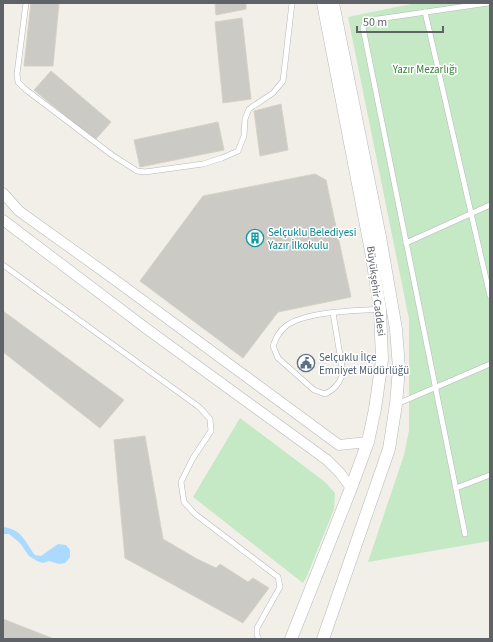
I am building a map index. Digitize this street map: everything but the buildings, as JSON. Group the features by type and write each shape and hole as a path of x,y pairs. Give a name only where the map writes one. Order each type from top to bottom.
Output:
{"street":[{"name":"Büyükşehir Caddesi","path":"291,639 368,442 376,409 382,360 380,309 372,251 323,3"},
{"name":"Büyükşehir Caddesi","path":"323,639 389,449 396,404 399,368 396,329 379,230 334,3"},
{"path":"3,193 19,210 339,445 368,442"},
{"path":"3,220 147,329 327,460 351,488"},
{"path":"327,460 339,445"}],"lane":[{"path":"26,3 17,74 18,82 25,89 112,155 137,171 146,172 203,164 238,151 244,136 244,119 249,109 273,93 283,81 292,3"},
{"path":"465,534 363,28 365,22 378,19 488,3"},
{"path":"425,12 490,296"},
{"path":"406,243 490,205"},
{"path":"3,265 199,407 210,419 211,430 193,458 181,482 184,502 195,514 278,577 280,587 257,628 257,635 259,639"},
{"path":"333,314 343,373 340,382 334,390 325,394 314,390 278,358 273,346 277,336 286,326 304,317 380,309"},
{"path":"396,404 490,364"},
{"path":"456,488 490,476"}],"green space":[{"name":"Yazır Mezarlığı","path":"416,3 490,3 490,541 368,562 404,455 409,430 409,319 348,17"},
{"path":"240,418 325,482 335,493 334,509 303,583 193,497"}],"water":[{"path":"3,527 15,530 19,533 35,555 41,556 58,544 66,545 70,550 70,557 65,563 59,564 49,561 43,563 37,561 29,556 20,543 9,534 3,534"}],"place":[{"name":"Selçuklu Belediyesi Yazır İlkokulu","path":"255,238"},
{"name":"Selçuklu İlçe Emniyet Müdürlüğü","path":"306,363"}]}
